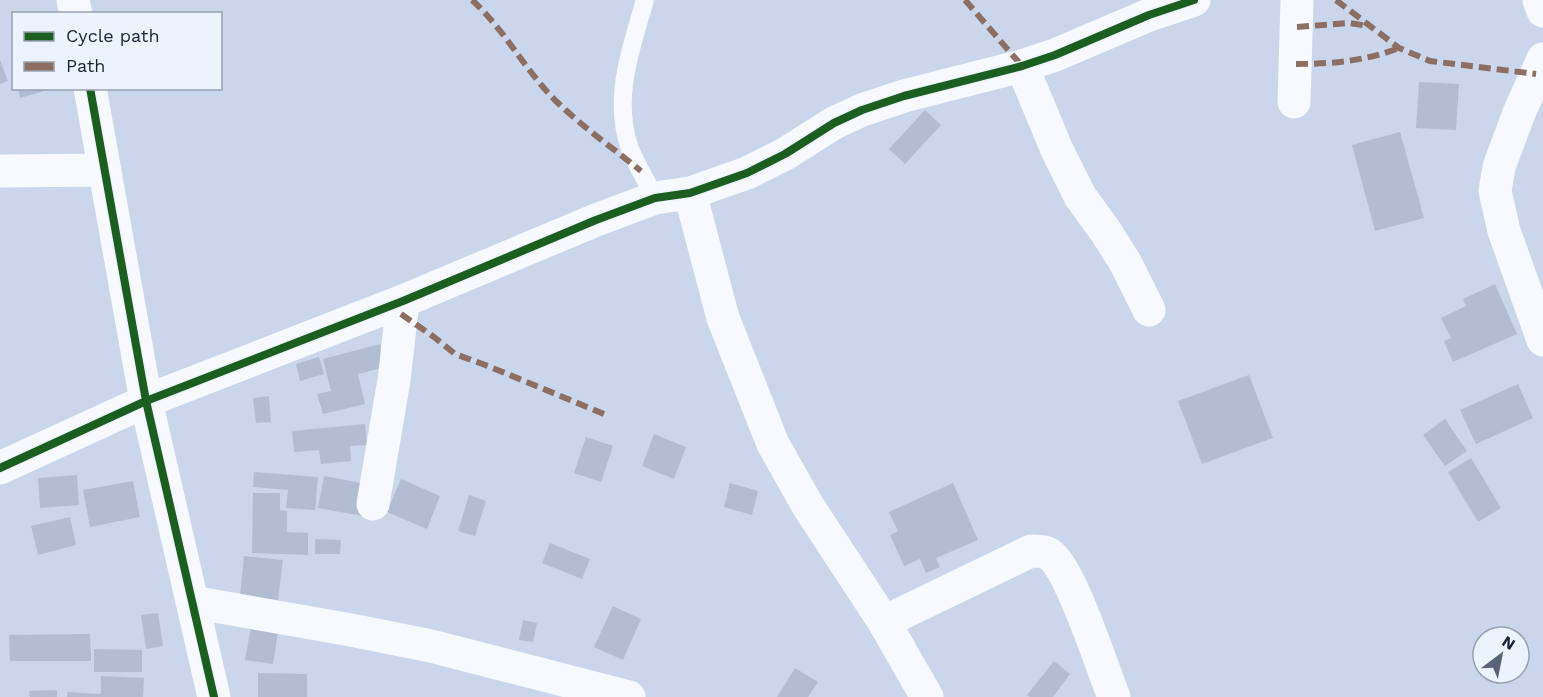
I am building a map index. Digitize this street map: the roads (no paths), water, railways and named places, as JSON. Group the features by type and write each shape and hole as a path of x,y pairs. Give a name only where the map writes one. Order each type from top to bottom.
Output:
{"street":[{"path":"0,468 146,401 403,301 585,224 656,198 690,193 747,173 785,154 834,123 862,110 904,96 1022,66 1149,15 1194,0"},
{"path":"1294,102 1297,0"},
{"path":"1539,0 1543,11"},
{"path":"1543,59 1499,166 1495,191 1504,231 1543,340"},
{"path":"1022,66 1057,150 1080,196 1125,262 1149,310"},
{"path":"90,90 146,401 214,697"},
{"path":"0,171 105,170"},
{"path":"690,193 723,318 773,444 808,506 884,622 927,697"},
{"path":"374,504 394,380 403,301"},
{"path":"884,622 1031,551 1048,552 1061,565 1114,697"},
{"path":"192,603 430,646 629,697"}],"lane":[{"path":"645,0 626,66 622,88 623,113 631,150 656,198"}]}
